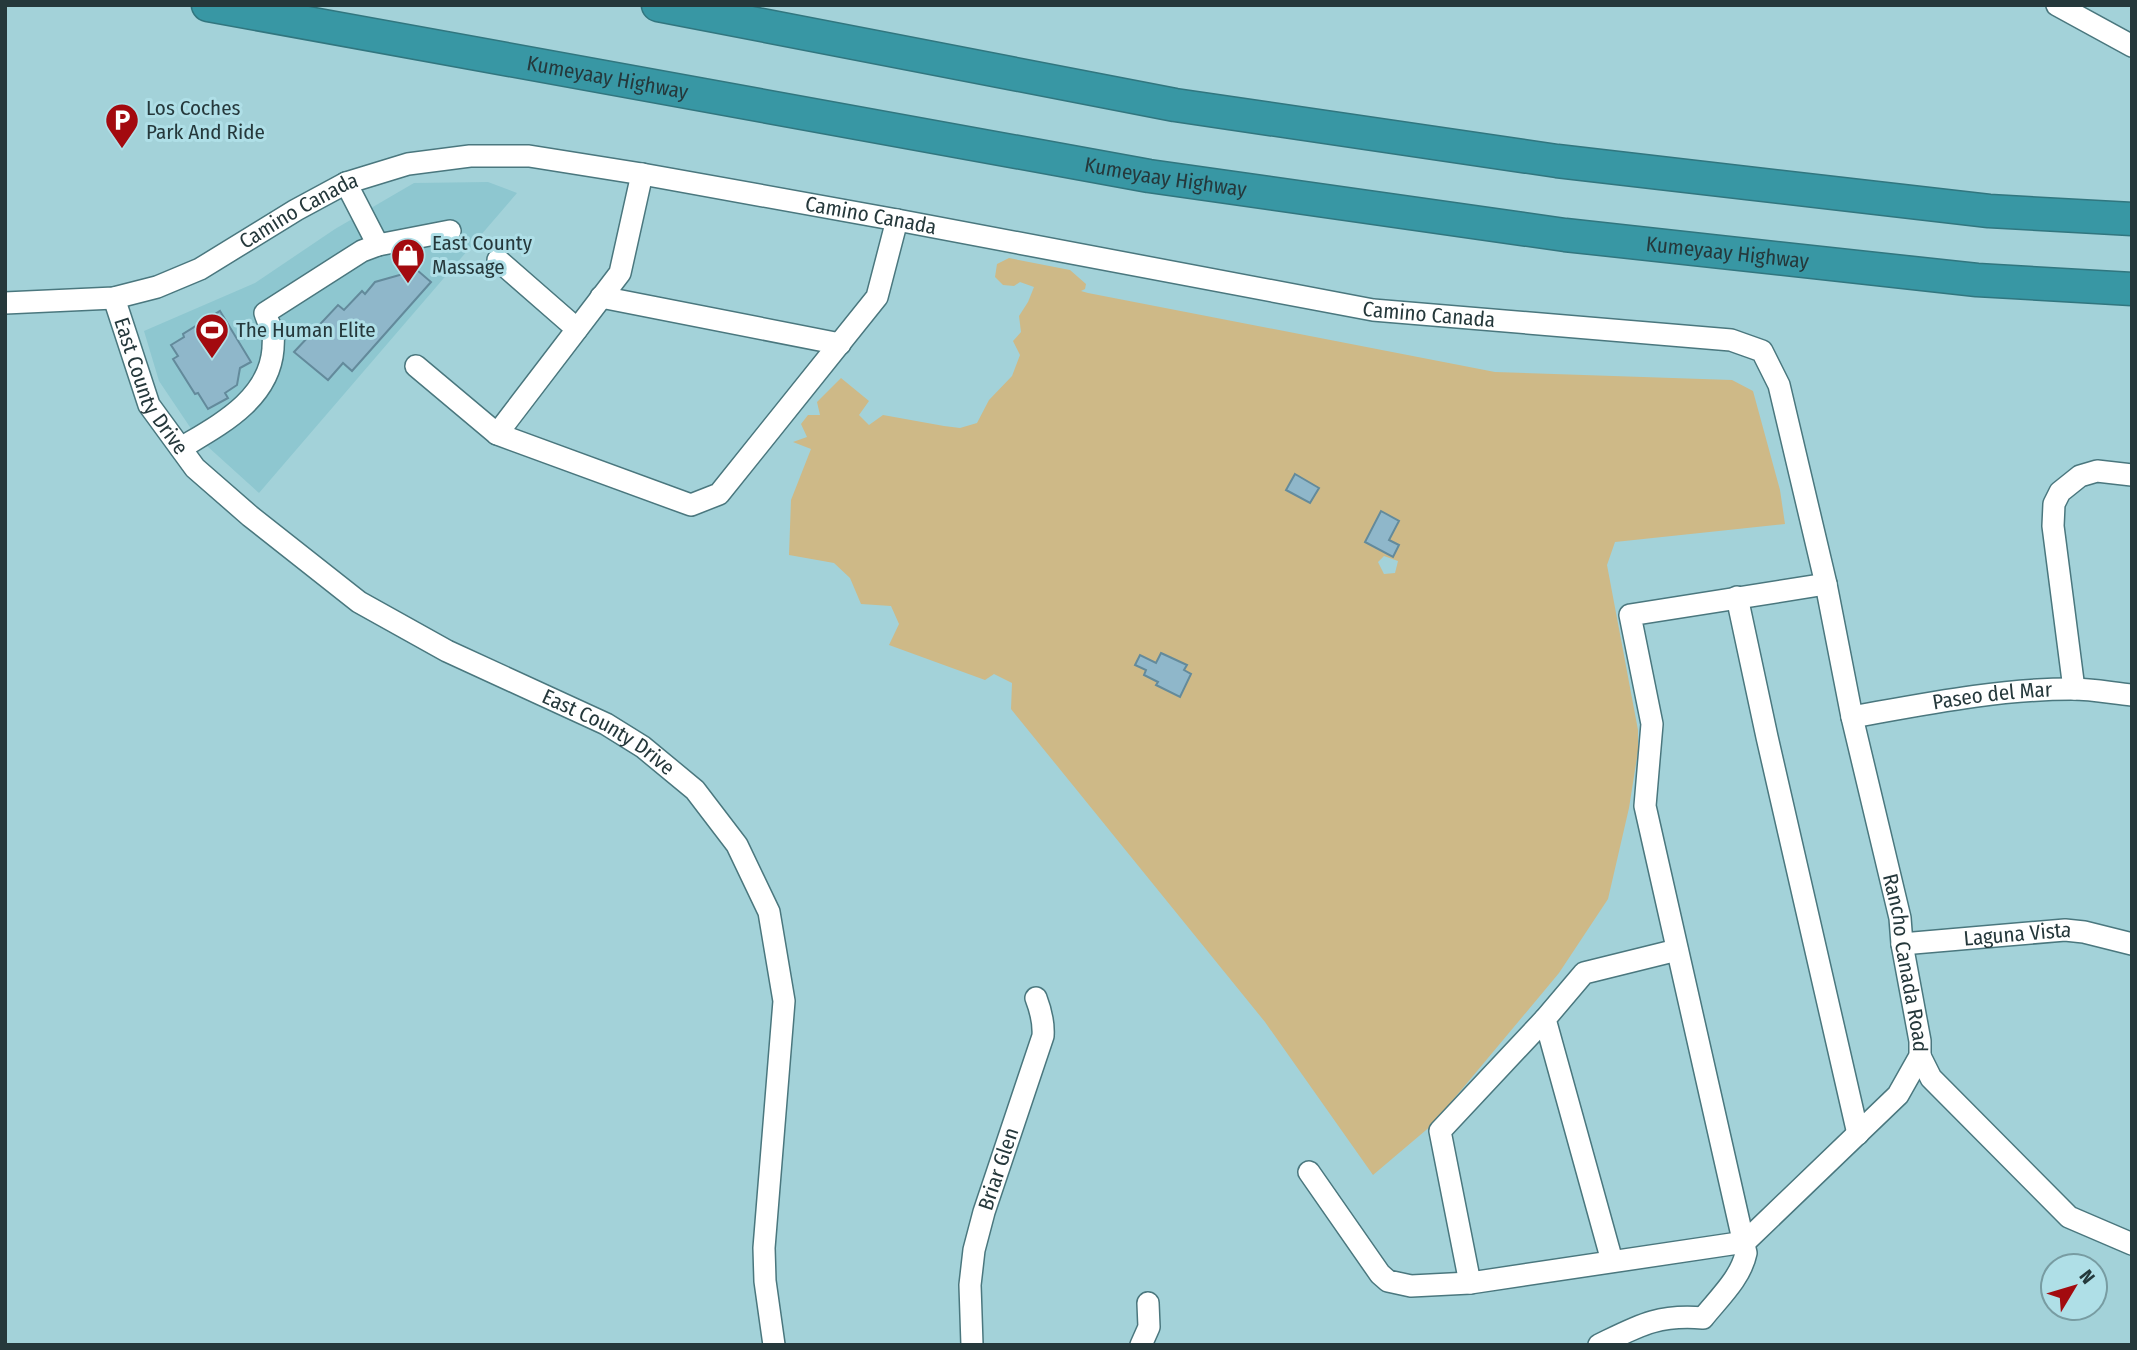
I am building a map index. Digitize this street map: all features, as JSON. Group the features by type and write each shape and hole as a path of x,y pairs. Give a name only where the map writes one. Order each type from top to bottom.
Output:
{"highway":[{"name":"Kumeyaay Highway","path":"208,5 1149,176 1579,236 1977,280 2132,289"},
{"path":"658,5 1175,106 1557,161 1989,211 2132,219"}],"street":[{"path":"2057,5 2132,46"},
{"name":"Camino Canada","path":"5,303 114,298 157,287 200,269 296,210 346,183 408,164 470,156 529,156 897,220 1373,310 1731,341 1762,351"},
{"path":"497,433 620,273 642,174"},
{"path":"346,183 377,245"},
{"path":"416,366 497,433 691,505 719,494 877,297 897,220"},
{"path":"181,448 250,401 272,362 274,335 265,313 362,251 377,245 450,231"},
{"path":"498,260 577,329"},
{"path":"601,297 840,344"},
{"name":"East County Drive","path":"114,298 149,405 195,467 250,516 359,602 447,651 606,724 643,747 695,790 737,845 769,912 784,1001 764,1248 766,1292 774,1345"},
{"name":"Rancho Canada Road","path":"1745,1242 1898,1095 1920,1056 1920,1041 1902,944 1900,918 1852,717 1826,584 1779,386 1762,351"},
{"path":"2074,689 2053,526 2054,504 2060,492 2080,476 2097,471 2132,475"},
{"path":"1600,1345 1656,1320 1672,1317 1703,1318 1730,1285 1746,1253 1645,806 1652,724 1630,615 1826,584"},
{"path":"1737,597 1858,1134"},
{"name":"Paseo del Mar","path":"1852,717 1958,698 2074,689 2132,695"},
{"name":"Laguna Vista","path":"1902,944 2065,930 2132,944"},
{"path":"1470,1283 1440,1130 1545,1019 1584,973 1677,950"},
{"name":"Briar Glen","path":"972,1345 970,1285 974,1251 984,1212 1042,1035 1044,1025 1037,998"},
{"path":"1545,1019 1612,1261"},
{"path":"1920,1056 1931,1078 2069,1217 2132,1244"},
{"path":"1309,1172 1380,1274 1388,1281 1411,1286 1470,1283 1745,1242"},
{"path":"1141,1345 1149,1327 1148,1303"}],"shaded area":[{"path":"488,182 517,193 259,493 196,436 159,381 144,331 255,283 335,229 414,183"},
{"path":"1009,258 1070,270 1086,284 1081,291 1088,293 1495,372 1732,380 1753,391 1780,490 1785,524 1615,542 1607,565 1638,730 1638,751 1629,808 1608,899 1559,973 1432,1125 1373,1175 1265,1022 1011,709 1012,683 994,674 985,680 889,645 899,624 891,606 861,604 850,578 834,563 789,555 791,500 811,449 793,442 807,437 801,424 808,415 820,415 817,402 841,378 869,401 859,415 869,425 883,415 960,428 977,423 989,400 1012,376 1020,355 1013,341 1021,332 1019,316 1034,287 1020,282 1014,286 1003,285 995,277 997,264","holes":["1384,556 1398,561 1395,573 1384,574 1378,562"]}],"building":[{"path":"417,270 431,282 352,371 343,363 328,380 294,352 338,305 344,310 362,291 365,294 375,282"},
{"name":"The Human Elite","path":"220,311 251,362 240,368 237,385 225,393 228,398 208,409 173,359 178,356 171,345 184,337 183,334"},
{"path":"1295,474 1319,488 1310,503 1286,490"},
{"path":"1381,511 1399,521 1389,540 1399,545 1393,557 1365,542"},
{"path":"1161,653 1187,665 1184,670 1191,674 1180,697 1156,685 1158,682 1144,675 1146,670 1135,665 1140,655 1156,663"}],"place":[{"name":"Los Coches Park And Ride","path":"122,150"},
{"name":"East County Massage","path":"408,285"},
{"name":"The Human Elite","path":"212,360"}]}
